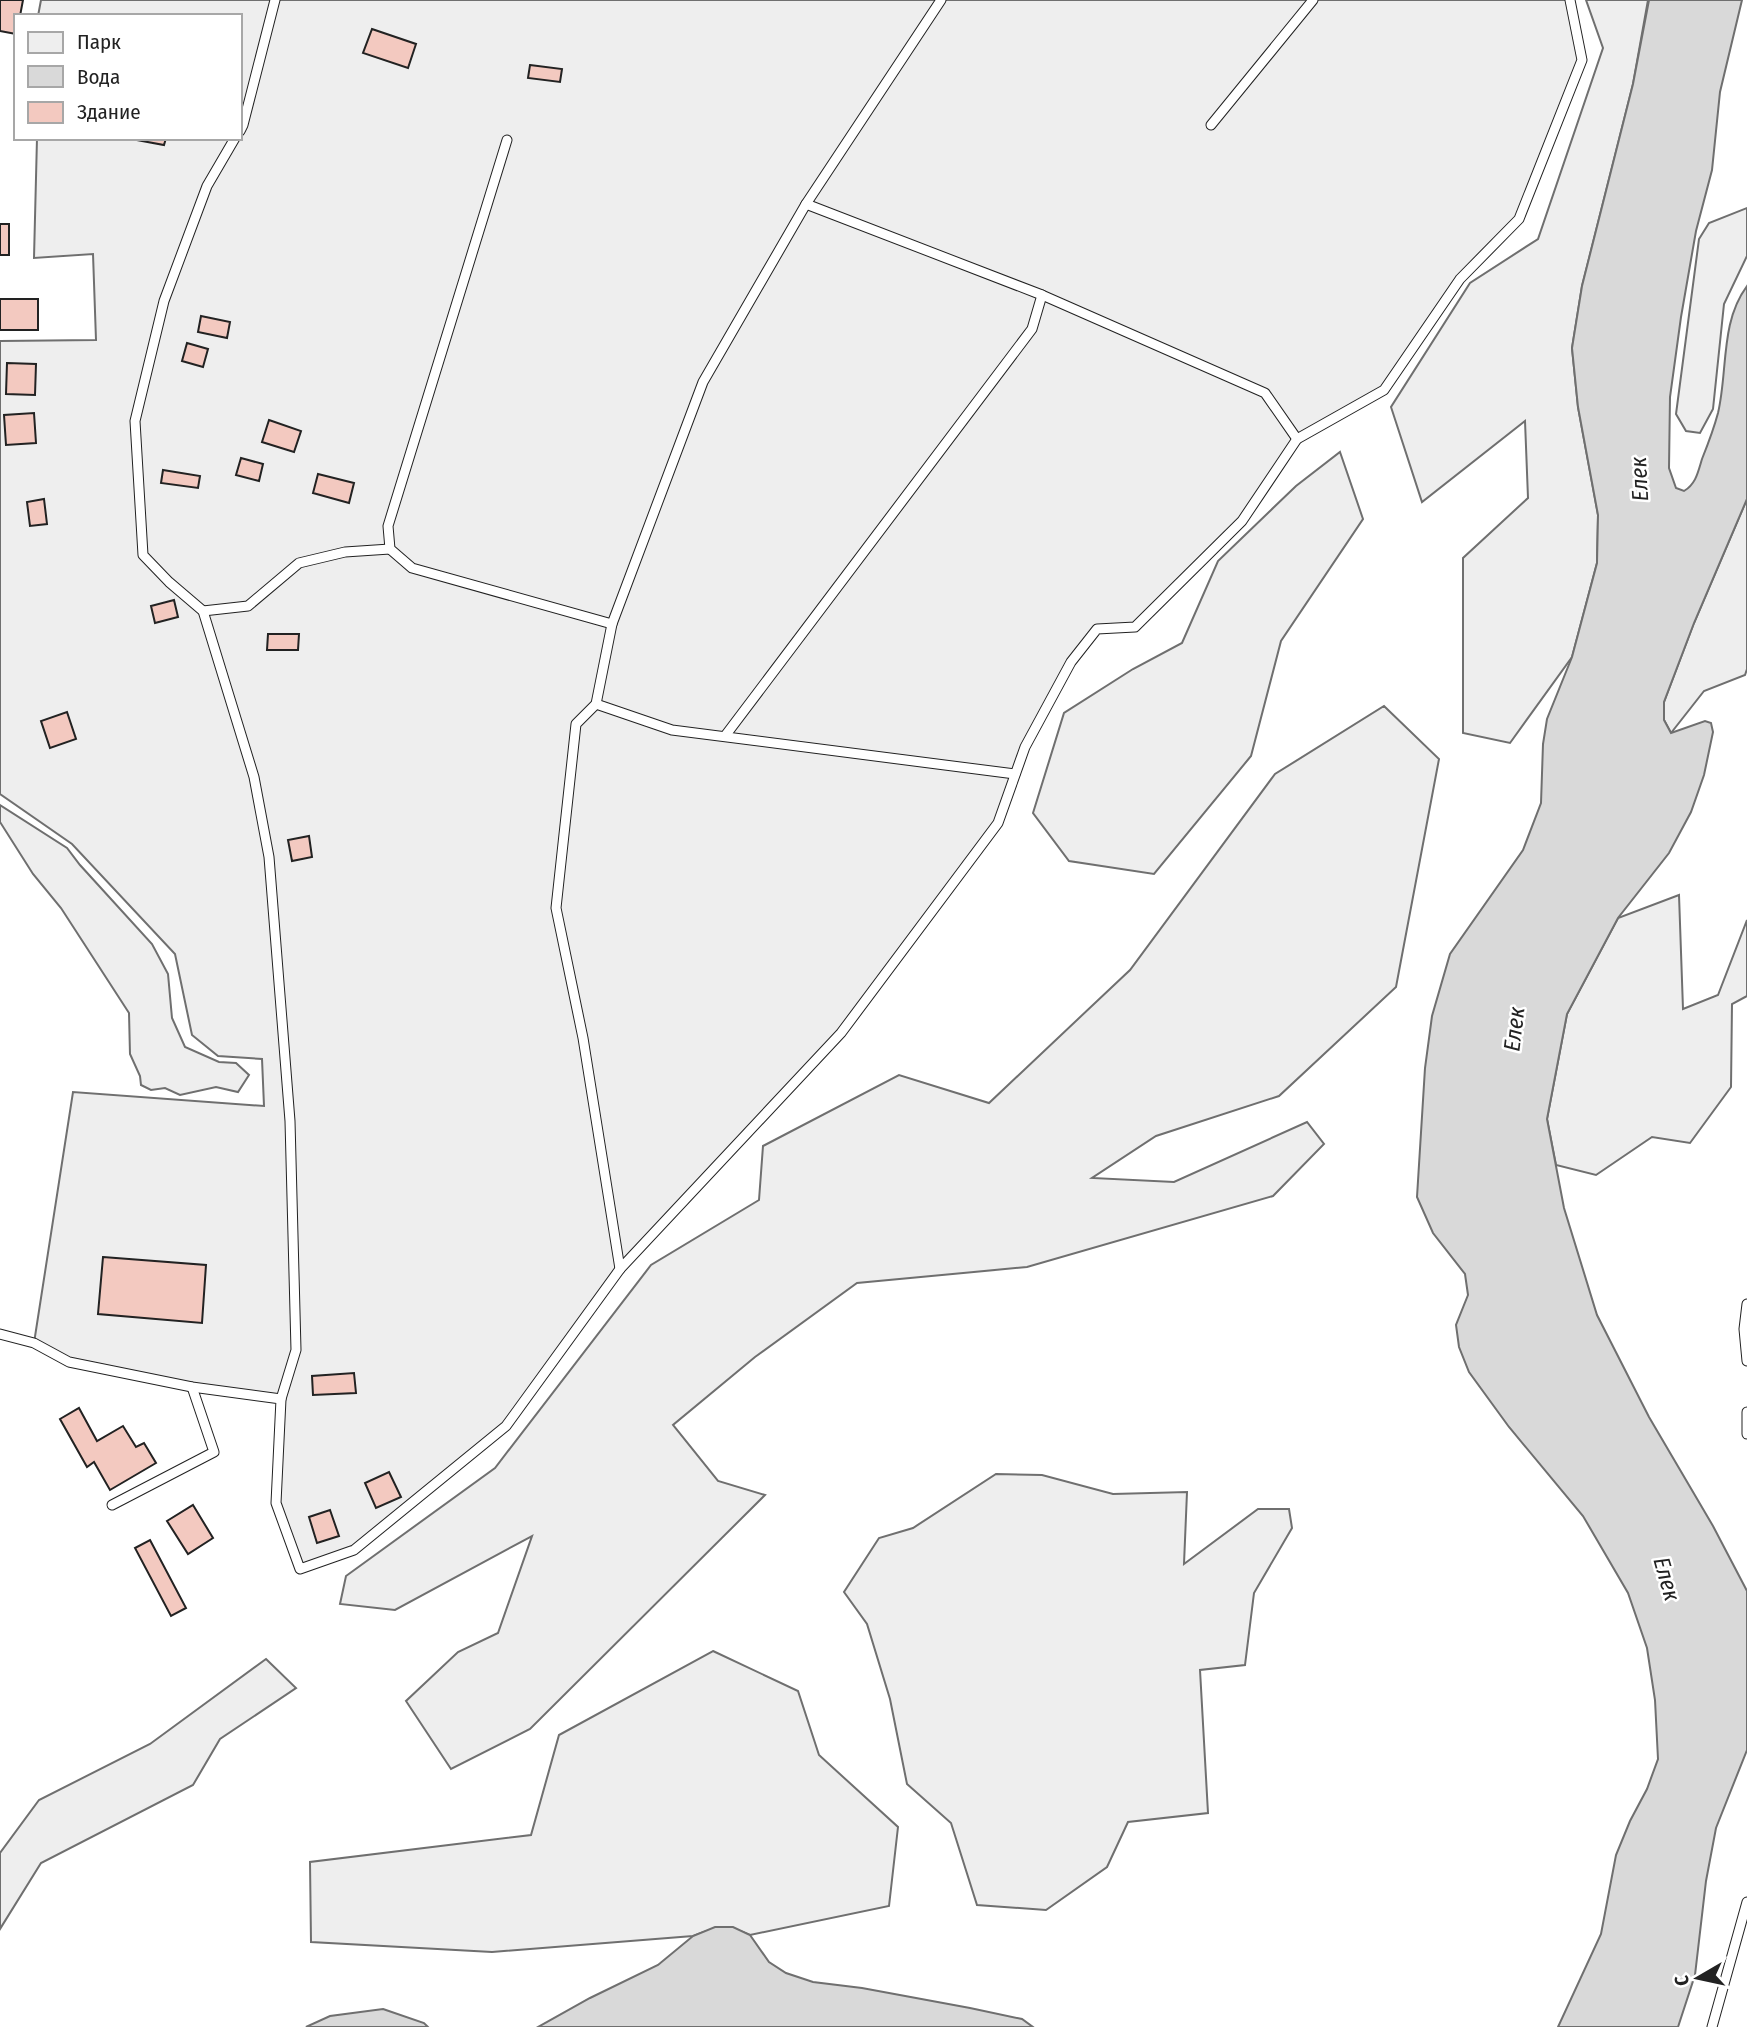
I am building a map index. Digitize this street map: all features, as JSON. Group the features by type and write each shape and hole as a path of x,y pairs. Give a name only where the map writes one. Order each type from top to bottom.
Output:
{"lane":[{"path":"242,127 275,0"},
{"path":"620,1269 583,1038 556,908 576,724 596,704 612,625 703,382 806,204 942,0"},
{"path":"1211,125 1313,0"},
{"path":"234,140 207,186 164,301 135,421 144,555 169,582 203,611 254,776 268,856 290,1121 296,1350 281,1399 276,1503 300,1569 354,1550 506,1426 620,1269 841,1033 998,823 1025,747 1071,662 1097,629 1135,627 1242,521 1297,439 1384,390 1460,279 1520,219 1582,60 1570,0"},
{"path":"507,139 388,526 390,549 412,568 612,625"},
{"path":"806,204 1042,295 1265,393 1297,439"},
{"path":"725,736 1032,330 1042,295"},
{"path":"203,611 248,606 299,563 345,552 390,549"},
{"path":"596,704 672,730 1015,774"},
{"path":"1747,1304 1744,1329 1747,1362"},
{"path":"0,1334 33,1343 69,1362 192,1387 281,1399"},
{"path":"112,1505 215,1452 192,1387"},
{"path":"1747,1412 1747,1434"},
{"path":"1712,2027 1747,1902"}],"green space":[{"path":"41,0 1570,0 1582,60 1519,219 1460,279 1384,390 1297,439 1242,521 1135,627 1097,629 1071,662 1025,747 998,823 841,1033 620,1268 506,1426 354,1550 300,1569 276,1503 281,1399 69,1362 34,1343 73,1092 264,1106 262,1059 218,1056 192,1035 175,954 72,844 0,794 0,341 96,340 93,254 34,258 37,140 242,140 242,14 38,14"},
{"path":"1586,0 1648,0 1633,84 1582,286 1572,348 1578,407 1598,515 1597,563 1572,657 1510,743 1463,733 1463,558 1528,498 1525,421 1422,502 1391,407 1470,283 1538,239 1603,48"},
{"path":"1747,208 1747,256 1724,304 1713,409 1700,433 1686,431 1676,414 1699,239 1709,223"},
{"path":"1340,452 1363,519 1281,641 1251,756 1154,874 1069,861 1033,813 1064,713 1133,669 1182,643 1218,561 1296,486"},
{"path":"1747,499 1747,669 1745,675 1704,691 1671,733 1664,720 1664,702 1694,623"},
{"path":"1384,706 1439,759 1396,987 1279,1096 1156,1136 1092,1178 1174,1182 1307,1122 1324,1144 1273,1196 1027,1267 857,1283 755,1357 673,1425 718,1481 765,1495 530,1729 451,1769 406,1701 458,1652 498,1633 532,1536 395,1610 340,1604 346,1576 495,1468 651,1265 759,1200 763,1146 899,1075 989,1103 1130,970 1275,774"},
{"path":"0,805 67,848 152,944 168,974 172,1018 185,1047 219,1062 236,1063 249,1075 238,1092 216,1087 180,1095 165,1088 151,1090 141,1085 130,1054 129,1013 61,908 33,874 0,822"},
{"path":"1679,895 1683,1009 1718,995 1747,920 1747,996 1732,1004 1731,1087 1690,1143 1652,1137 1596,1175 1556,1165 1547,1119 1567,1014 1618,918"},
{"path":"996,1474 1042,1475 1113,1494 1187,1492 1184,1564 1258,1509 1289,1509 1292,1528 1254,1593 1245,1665 1200,1670 1208,1813 1128,1822 1107,1867 1046,1910 977,1905 951,1823 907,1784 890,1699 867,1624 844,1592 879,1538 913,1528"},
{"path":"713,1651 798,1691 819,1755 898,1827 889,1906 750,1935 721,1928 693,1936 492,1952 311,1942 310,1862 531,1835 559,1735"},
{"path":"266,1659 296,1688 220,1739 193,1785 41,1863 0,1929 0,1853 39,1800 150,1744"}],"water":[{"name":"Елек","path":"1649,0 1742,0 1720,92 1712,170 1696,231 1681,317 1670,397 1669,468 1676,488 1684,491 1696,477 1718,413 1732,315 1747,286 1747,499 1694,623 1664,702 1664,720 1671,733 1705,721 1711,723 1713,732 1704,775 1691,812 1669,853 1618,918 1567,1014 1547,1119 1564,1208 1597,1315 1649,1417 1713,1526 1747,1591 1747,1750 1716,1828 1706,1881 1695,1975 1678,2027 1558,2027 1601,1934 1616,1855 1658,1759 1655,1700 1647,1648 1628,1593 1583,1516 1509,1427 1469,1372 1459,1347 1456,1325 1468,1295 1465,1274 1433,1233 1417,1197 1425,1068 1432,1016 1450,954 1523,850 1541,803 1543,744 1547,719 1572,657 1597,563 1598,515 1578,407 1572,348 1582,286 1633,84"},
{"path":"715,1927 733,1927 750,1935 769,1962 786,1973 813,1982 970,2008 1022,2019 1033,2027 538,2027 658,1965 693,1936"},
{"path":"383,2009 424,2023 428,2027 306,2027 330,2016"}],"building":[{"path":"0,0 23,0 20,14 14,14 14,34 0,31"},
{"path":"372,29 416,44 408,68 363,53"},
{"path":"530,65 562,69 560,82 528,78"},
{"path":"137,140 165,140 164,145"},
{"path":"0,224 9,224 9,255 0,255"},
{"path":"0,299 38,299 38,330 0,330"},
{"path":"201,316 230,322 227,338 198,332"},
{"path":"187,343 208,349 203,367 182,361"},
{"path":"7,363 36,364 35,395 6,394"},
{"path":"34,413 36,443 6,445 4,415"},
{"path":"269,420 301,431 294,452 262,442"},
{"path":"241,458 263,464 259,481 236,475"},
{"path":"163,470 200,476 198,488 161,483"},
{"path":"318,474 354,483 349,503 313,493"},
{"path":"44,499 47,524 30,526 27,502"},
{"path":"174,600 178,617 155,623 151,606"},
{"path":"268,634 299,634 298,650 267,650"},
{"path":"67,712 76,739 50,748 41,721"},
{"path":"309,836 312,857 292,861 288,840"},
{"path":"103,1257 206,1265 202,1323 98,1314"},
{"path":"354,1373 356,1393 313,1395 312,1376"},
{"path":"79,1408 97,1441 123,1426 136,1447 144,1443 156,1463 110,1490 94,1462 87,1467 60,1419"},
{"path":"389,1472 401,1497 376,1508 365,1483"},
{"path":"193,1505 213,1538 188,1554 167,1521"},
{"path":"330,1510 339,1536 317,1543 309,1517"},
{"path":"150,1540 186,1608 171,1616 135,1548"}]}
